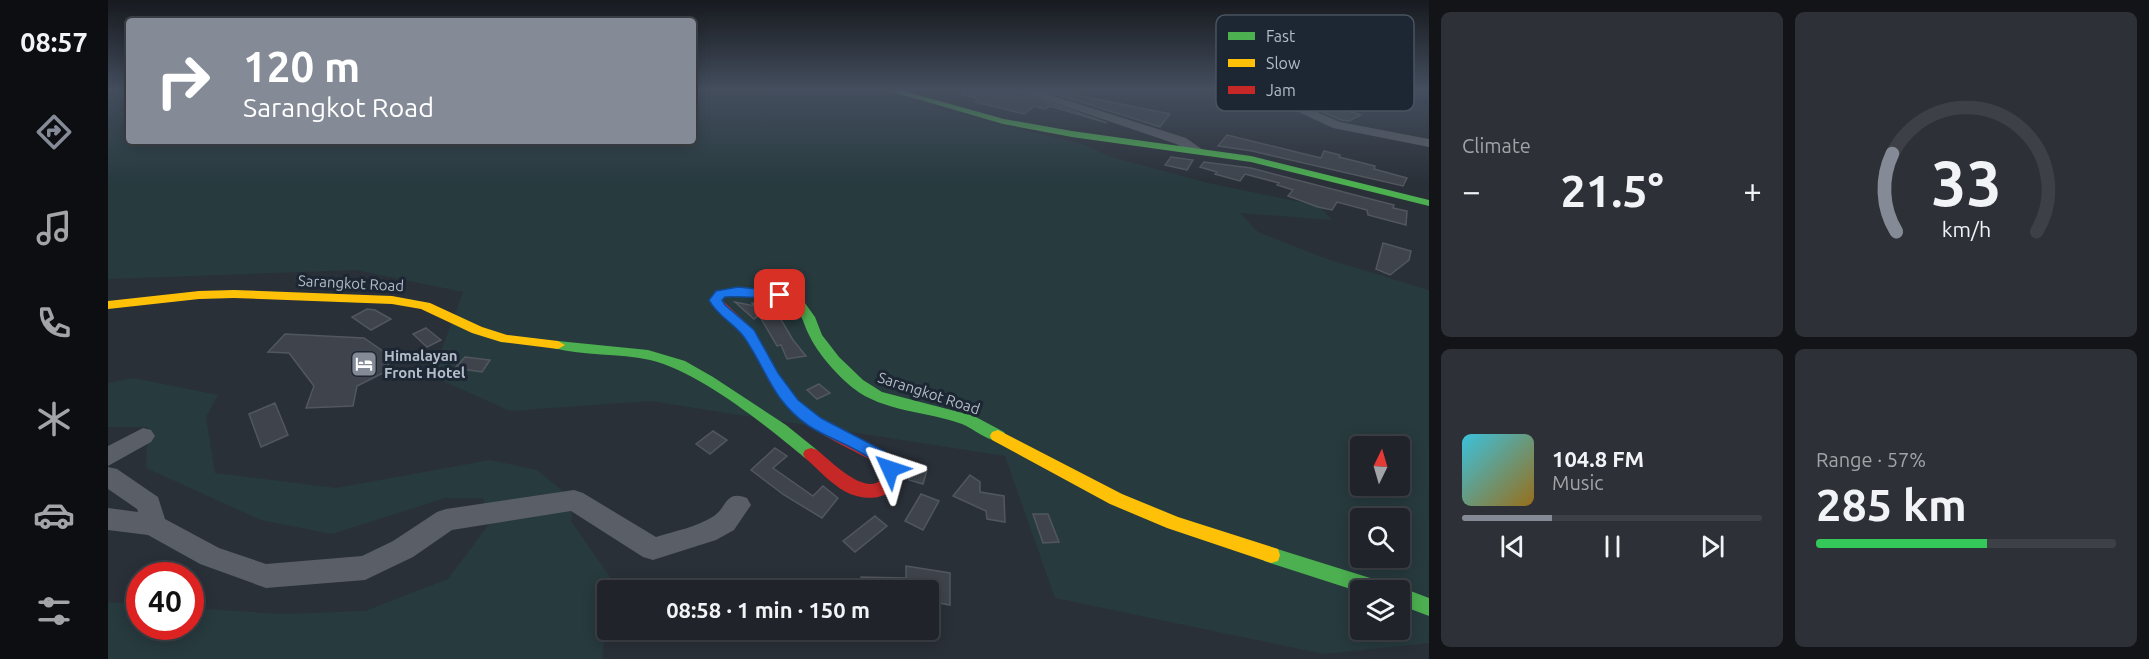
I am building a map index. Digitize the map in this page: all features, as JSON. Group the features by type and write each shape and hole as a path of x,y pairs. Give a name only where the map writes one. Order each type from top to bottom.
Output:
{"main road":[{"path":"1005,121 1071,134 1196,150 1266,162 1429,202"},
{"name":"Sarangkot Road","path":"108,305 199,295 234,294 392,300 424,306 477,330 506,339 648,355 680,364 708,380 780,429 852,487 870,492 883,489 890,482 891,475 885,460 815,422 793,404 772,376 749,333 720,307 716,300 720,294 738,291 780,295 797,302 816,336 834,360 869,392 903,404 968,420 1096,489 1173,524 1350,580"},
{"path":"1410,600 1429,607"}],"street":[{"path":"1118,121 1181,141 1196,150"},
{"path":"1327,121 1337,125 1429,143"},
{"path":"108,457 143,436"},
{"path":"108,476 149,504 153,525"},
{"path":"108,519 153,525 210,556 266,576 365,568 403,549 446,520 574,500 653,549 707,532 725,522 738,505"}],"green space":[{"path":"108,121 126,121 126,144 696,144 696,121 986,121 1082,144 1111,157 1208,183 1319,206 1332,220 1240,213 1258,232 1327,259 1429,290 1429,643 1324,654 1055,598 1005,456 650,401 510,411 432,376 463,292 356,270 108,279"},
{"path":"133,378 218,395 206,417 215,473 336,488 490,460 537,470 574,500 571,521 610,577 610,580 597,580 597,640 604,640 602,659 108,659 108,602 126,603 126,640 204,640 204,609 282,614 365,611 448,579 490,523 483,498 445,498 332,534 261,520 146,468 148,427 108,427 108,383"}],"building":[{"path":"1140,121 1165,121 1160,127"},
{"path":"1227,135 1321,158 1324,151 1407,178 1403,186 1252,151 1218,146"},
{"path":"1171,157 1193,160 1187,170 1165,165"},
{"path":"1204,162 1251,168 1394,205 1393,208 1407,211 1406,225 1368,215 1367,210 1337,202 1332,210 1318,207 1288,196 1293,190 1277,185 1279,183 1245,174 1240,181 1215,174 1217,172 1200,167"},
{"path":"1383,243 1411,251 1409,260 1390,275 1376,269"},
{"path":"735,302 754,306 752,303 762,303 771,314 776,311 793,340 806,356 787,359 781,345 777,346 759,315 754,319"},
{"path":"367,309 375,310 391,319 371,330 352,317"},
{"path":"426,328 441,340 427,347 413,334"},
{"path":"285,334 364,338 387,354 389,370 357,386 353,406 306,408 314,386 289,353 268,352"},
{"path":"465,357 490,360 482,372 455,368"},
{"path":"819,384 830,393 817,399 807,390"},
{"path":"275,403 288,435 261,447 249,414"},
{"path":"713,431 727,440 710,454 696,444"},
{"path":"775,448 787,456 773,468 813,496 823,486 838,498 822,518 784,495 751,470"},
{"path":"906,464 927,470 923,484 909,480 910,474"},
{"path":"970,475 980,482 980,492 1004,496 1005,522 987,519 986,511 953,496"},
{"path":"921,494 939,501 923,530 905,521"},
{"path":"1033,514 1048,514 1059,542 1043,543"},
{"path":"875,516 887,526 855,552 843,541"},
{"path":"906,566 950,573 950,605 939,603 939,580 861,580 861,577 906,578"}],"traffic: fast":[{"path":"1002,121 1072,134 1251,159 1429,203"},
{"path":"768,293 797,302 808,317 816,336 834,360 858,384 877,396 968,420 998,436"},
{"path":"558,345 648,355 680,364 708,380 780,429 811,454"},
{"path":"1271,555 1350,580"},
{"path":"1410,600 1429,607"}],"traffic: slow":[{"path":"108,305 199,295 234,294 392,300 425,306 477,330 506,339 558,345"},
{"path":"998,436 1116,499 1173,523 1271,555"}],"traffic: jam":[{"path":"768,293 738,291 720,294 716,300 720,307 749,333 772,376 793,404 815,422 885,460 891,475 890,481 883,489 870,492 852,487 811,454"}],"place":[{"name":"Himalayan Front Hotel","path":"364,364"}],"route":[{"path":"780,295 750,291 728,292 716,297 716,302 749,333 772,376 793,404 815,422 878,455 885,460 890,469"}]}
